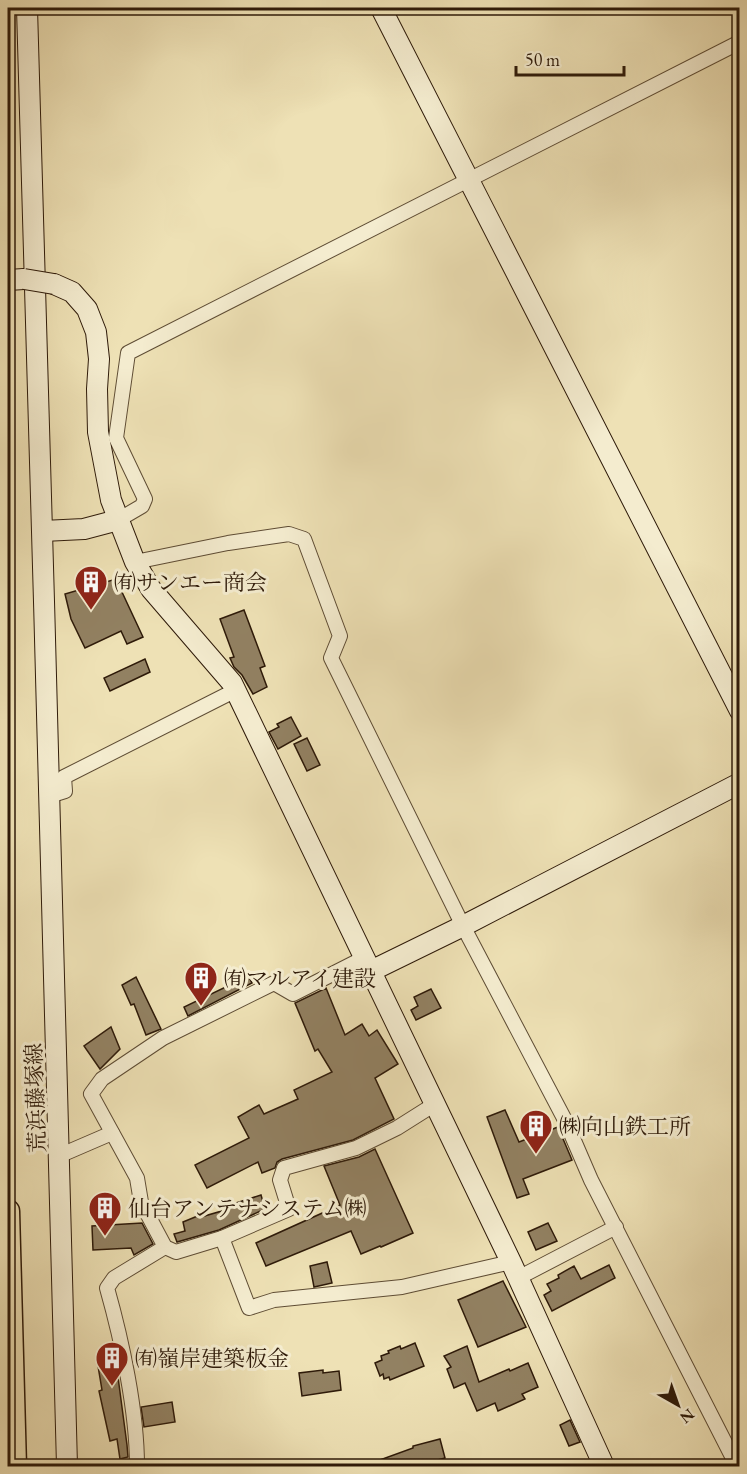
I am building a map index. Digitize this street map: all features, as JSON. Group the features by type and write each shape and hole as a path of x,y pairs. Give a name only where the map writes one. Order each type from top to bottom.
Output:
{"main road":[{"path":"8,1211 15,1467"}],"street":[{"name":"荒浜藤塚線","path":"27,8 49,796 62,1155 67,1467"},
{"path":"381,8 740,711"},
{"path":"43,531 84,529 118,520 142,506 145,499 116,438 128,354 740,42"},
{"path":"16,280 54,284 72,292 87,309 96,332 99,359 98,432 111,500 135,562 151,589 232,682 514,1270 604,1467"},
{"path":"135,562 289,534 304,539 340,636 331,658 463,926 566,1122 591,1180 737,1467"},
{"path":"49,796 65,791 64,777 236,690"},
{"path":"435,1104 397,1128 356,1148 284,1168 280,1180 289,1209 222,1238 176,1252 165,1247 141,1202 137,1178 91,1094 102,1079 163,1038 274,983 293,994 463,926 740,783"},
{"path":"62,1155 112,1133"},
{"path":"222,1238 249,1308 274,1300 402,1287 514,1270 616,1227"},
{"path":"137,1467 137,1436 107,1288 114,1278 165,1247"}],"building":[{"name":"㈲サンエー商会","path":"116,579 124,589 121,590 143,637 127,644 121,631 85,648 71,619 65,594"},
{"path":"244,610 265,666 260,668 267,687 253,694 230,658 234,657 220,619"},
{"path":"145,659 150,672 110,691 104,678"},
{"path":"291,717 301,736 278,749 269,732 279,727 277,724"},
{"path":"307,738 320,765 307,771 294,744"},
{"path":"246,972 252,983 188,1016 184,1007 230,985 228,982"},
{"path":"136,977 161,1029 146,1035 134,1004 131,1005 122,985"},
{"path":"326,988 345,1035 362,1024 369,1036 377,1030 398,1064 375,1078 394,1119 353,1140 282,1159 277,1162 275,1168 262,1173 258,1162 207,1188 195,1165 249,1138 238,1117 259,1105 264,1114 298,1099 294,1090 332,1072 318,1049 315,1051 295,1003"},
{"path":"431,989 441,1008 416,1020 411,1010 418,1006 414,997"},
{"path":"111,1027 120,1049 100,1069 84,1046"},
{"name":"㈱向山鉄工所","path":"505,1110 519,1142 558,1127 572,1160 523,1179 529,1194 517,1198 487,1117"},
{"path":"375,1149 413,1233 361,1254 351,1231 266,1266 256,1243 340,1205 324,1166 359,1157"},
{"path":"261,1195 265,1209 219,1230 177,1242 174,1234 185,1231 183,1222 200,1215 201,1217 232,1208 230,1205"},
{"path":"142,1223 153,1244 134,1255 131,1248 93,1250 92,1226"},
{"path":"548,1223 557,1241 536,1250 528,1232"},
{"path":"327,1262 332,1283 314,1287 310,1266"},
{"path":"609,1265 615,1278 552,1311 544,1295 551,1291 547,1284 559,1278 558,1275 574,1266 581,1279"},
{"path":"503,1281 526,1327 478,1347 458,1300"},
{"path":"415,1343 424,1366 390,1380 389,1377 384,1379 383,1374 380,1376 375,1363 382,1360 381,1356 400,1346 401,1349"},
{"path":"467,1346 479,1382 528,1363 538,1387 522,1394 525,1399 498,1411 495,1403 477,1411 465,1383 454,1388 447,1369 451,1367 444,1356"},
{"path":"116,1362 128,1457 120,1459 117,1439 110,1441 99,1391 102,1390 98,1366"},
{"path":"323,1370 323,1373 339,1371 341,1390 302,1396 299,1373"},
{"path":"172,1402 175,1422 144,1427 141,1407"},
{"path":"570,1420 580,1442 569,1446 560,1425"},
{"path":"440,1439 445,1458 430,1462 432,1467 366,1467 366,1465 413,1448 413,1446"}],"place":[{"name":"㈲サンエー商会","path":"91,611"},
{"name":"㈲マルアイ建設","path":"201,1007"},
{"name":"㈱向山鉄工所","path":"536,1155"},
{"name":"仙台アンテナシステム㈱","path":"105,1237"},
{"name":"㈲嶺岸建築板金","path":"112,1387"}]}
